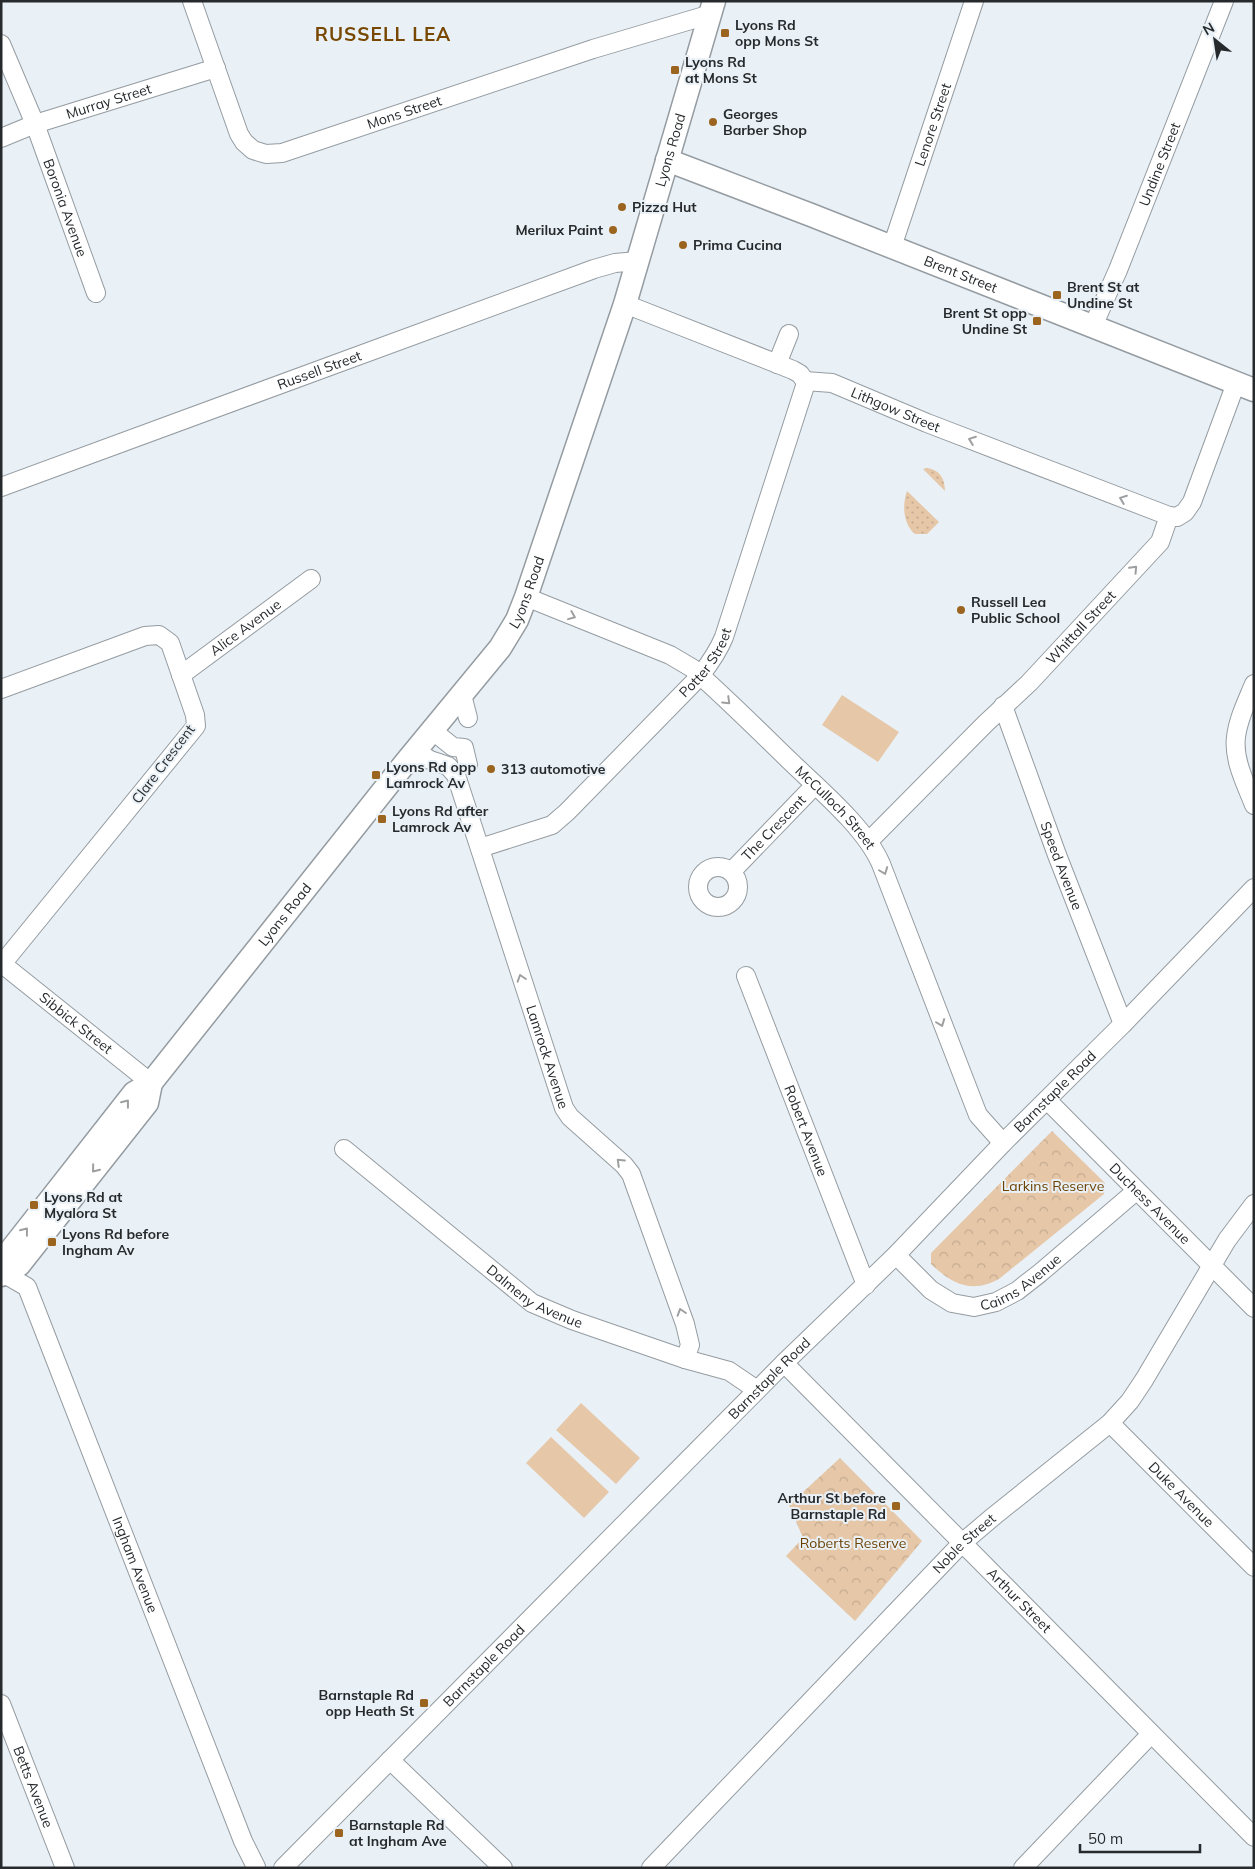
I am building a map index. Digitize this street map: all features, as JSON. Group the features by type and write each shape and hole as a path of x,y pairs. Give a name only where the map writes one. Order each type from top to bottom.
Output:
{"main road":[{"name":"Lyons Road","path":"2,1273 18,1265 147,1103 151,1083 500,648 517,620 625,304 712,8"},
{"name":"Brent Street","path":"667,160 1245,386"}],"street":[{"name":"Mons Street","path":"192,1 239,134 244,142 253,150 266,154 282,153 362,128 712,8"},
{"name":"Lenore Street","path":"892,247 974,1"},
{"name":"Undine Street","path":"1093,326 1118,270 1224,1"},
{"name":"Boronia Avenue","path":"1,44 35,124 96,293"},
{"name":"Murray Street","path":"1,138 35,124 216,68"},
{"name":"Russell Street","path":"1,487 594,269 615,263 638,261"},
{"name":"Lithgow Street","path":"625,304 777,364 800,374 805,381 832,384 927,423 1169,516"},
{"path":"777,364 789,334"},
{"name":"Potter Street","path":"480,848 552,825 700,676 719,650 803,393 805,381"},
{"path":"1169,516 1182,516 1192,502 1245,386"},
{"name":"Whittall Street","path":"869,841 1029,683 1160,542 1169,516"},
{"name":"Alice Avenue","path":"181,675 311,579"},
{"name":"McCulloch Street","path":"526,598 670,655 683,662 815,785 869,841 881,864 969,1096 978,1114 1003,1144"},
{"name":"Clare Crescent","path":"1,689 145,636 159,635 170,643 195,715 196,726 2,964"},
{"path":"1254,684 1239,723 1236,737 1239,765 1254,805"},
{"path":"462,695 468,718"},
{"name":"Speed Avenue","path":"1004,706 1057,855 1124,1024"},
{"path":"433,731 466,757"},
{"name":"Lamrock Avenue","path":"416,751 430,760 448,766 456,774 564,1108 570,1117 624,1165 631,1174 685,1324 690,1345 685,1359"},
{"name":"The Crescent","path":"732,871 815,785"},
{"name":"Barnstaple Road","path":"282,1868 784,1363 896,1255 1003,1144 1124,1024 1254,888"},
{"name":"Sibbick Street","path":"2,964 151,1083"},
{"name":"Robert Avenue","path":"746,976 866,1285"},
{"name":"Duchess Avenue","path":"1047,1100 1254,1308"},
{"name":"Dalmeny Avenue","path":"344,1149 532,1303 572,1320 685,1359 729,1371 757,1390"},
{"name":"Cairns Avenue","path":"896,1255 931,1290 952,1303 974,1306 996,1302 1017,1290 1040,1273 1136,1191"},
{"name":"Noble Street","path":"651,1868 962,1543 1110,1423 1130,1401 1226,1240 1254,1204"},
{"name":"Ingham Avenue","path":"2,1273 27,1287 243,1841 256,1868"},
{"name":"Arthur Street","path":"784,1363 1254,1836"},
{"name":"Duke Avenue","path":"1110,1423 1254,1566"},
{"name":"Betts Avenue","path":"1,1704 65,1868"},
{"path":"1023,1868 1151,1734"},
{"path":"390,1760 503,1868"},
{"path":"256,1868 270,1864 282,1868"}],"green space":[{"path":"926,468 938,472 944,482 945,491 923,469"},
{"path":"907,491 939,522 927,534 915,534 908,525 904,508"},
{"path":"842,695 899,732 878,762 822,725"},
{"name":"Larkins Reserve","path":"1052,1131 1105,1183 1104,1194 999,1279 980,1286 962,1285 939,1271 931,1264 931,1253"},
{"path":"581,1403 640,1458 616,1484 556,1430"},
{"path":"551,1437 609,1492 584,1518 526,1463"},
{"name":"Roberts Reserve","path":"840,1458 922,1541 855,1621 786,1556 803,1538 789,1505"}],"place":[{"name":"Lyons Rd opp Mons St","path":"725,33"},
{"name":"Lyons Rd at Mons St","path":"675,70"},
{"name":"Georges Barber Shop","path":"713,122"},
{"name":"Pizza Hut","path":"622,207"},
{"name":"Merilux Paint","path":"613,230"},
{"name":"Prima Cucina","path":"683,245"},
{"name":"Brent St at Undine St","path":"1057,295"},
{"name":"Brent St opp Undine St","path":"1037,321"},
{"name":"Russell Lea Public School","path":"961,610"},
{"name":"313 automotive","path":"491,769"},
{"name":"Lyons Rd opp Lamrock Av","path":"376,775"},
{"name":"Lyons Rd after Lamrock Av","path":"382,819"},
{"name":"Lyons Rd at Myalora St","path":"34,1205"},
{"name":"Lyons Rd before Ingham Av","path":"52,1242"},
{"name":"Arthur St before Barnstaple Rd","path":"896,1506"},
{"name":"Barnstaple Rd opp Heath St","path":"424,1703"},
{"name":"Barnstaple Rd at Ingham Ave","path":"339,1833"}],"district":[{"name":"RUSSELL LEA","path":"383,34"}]}
